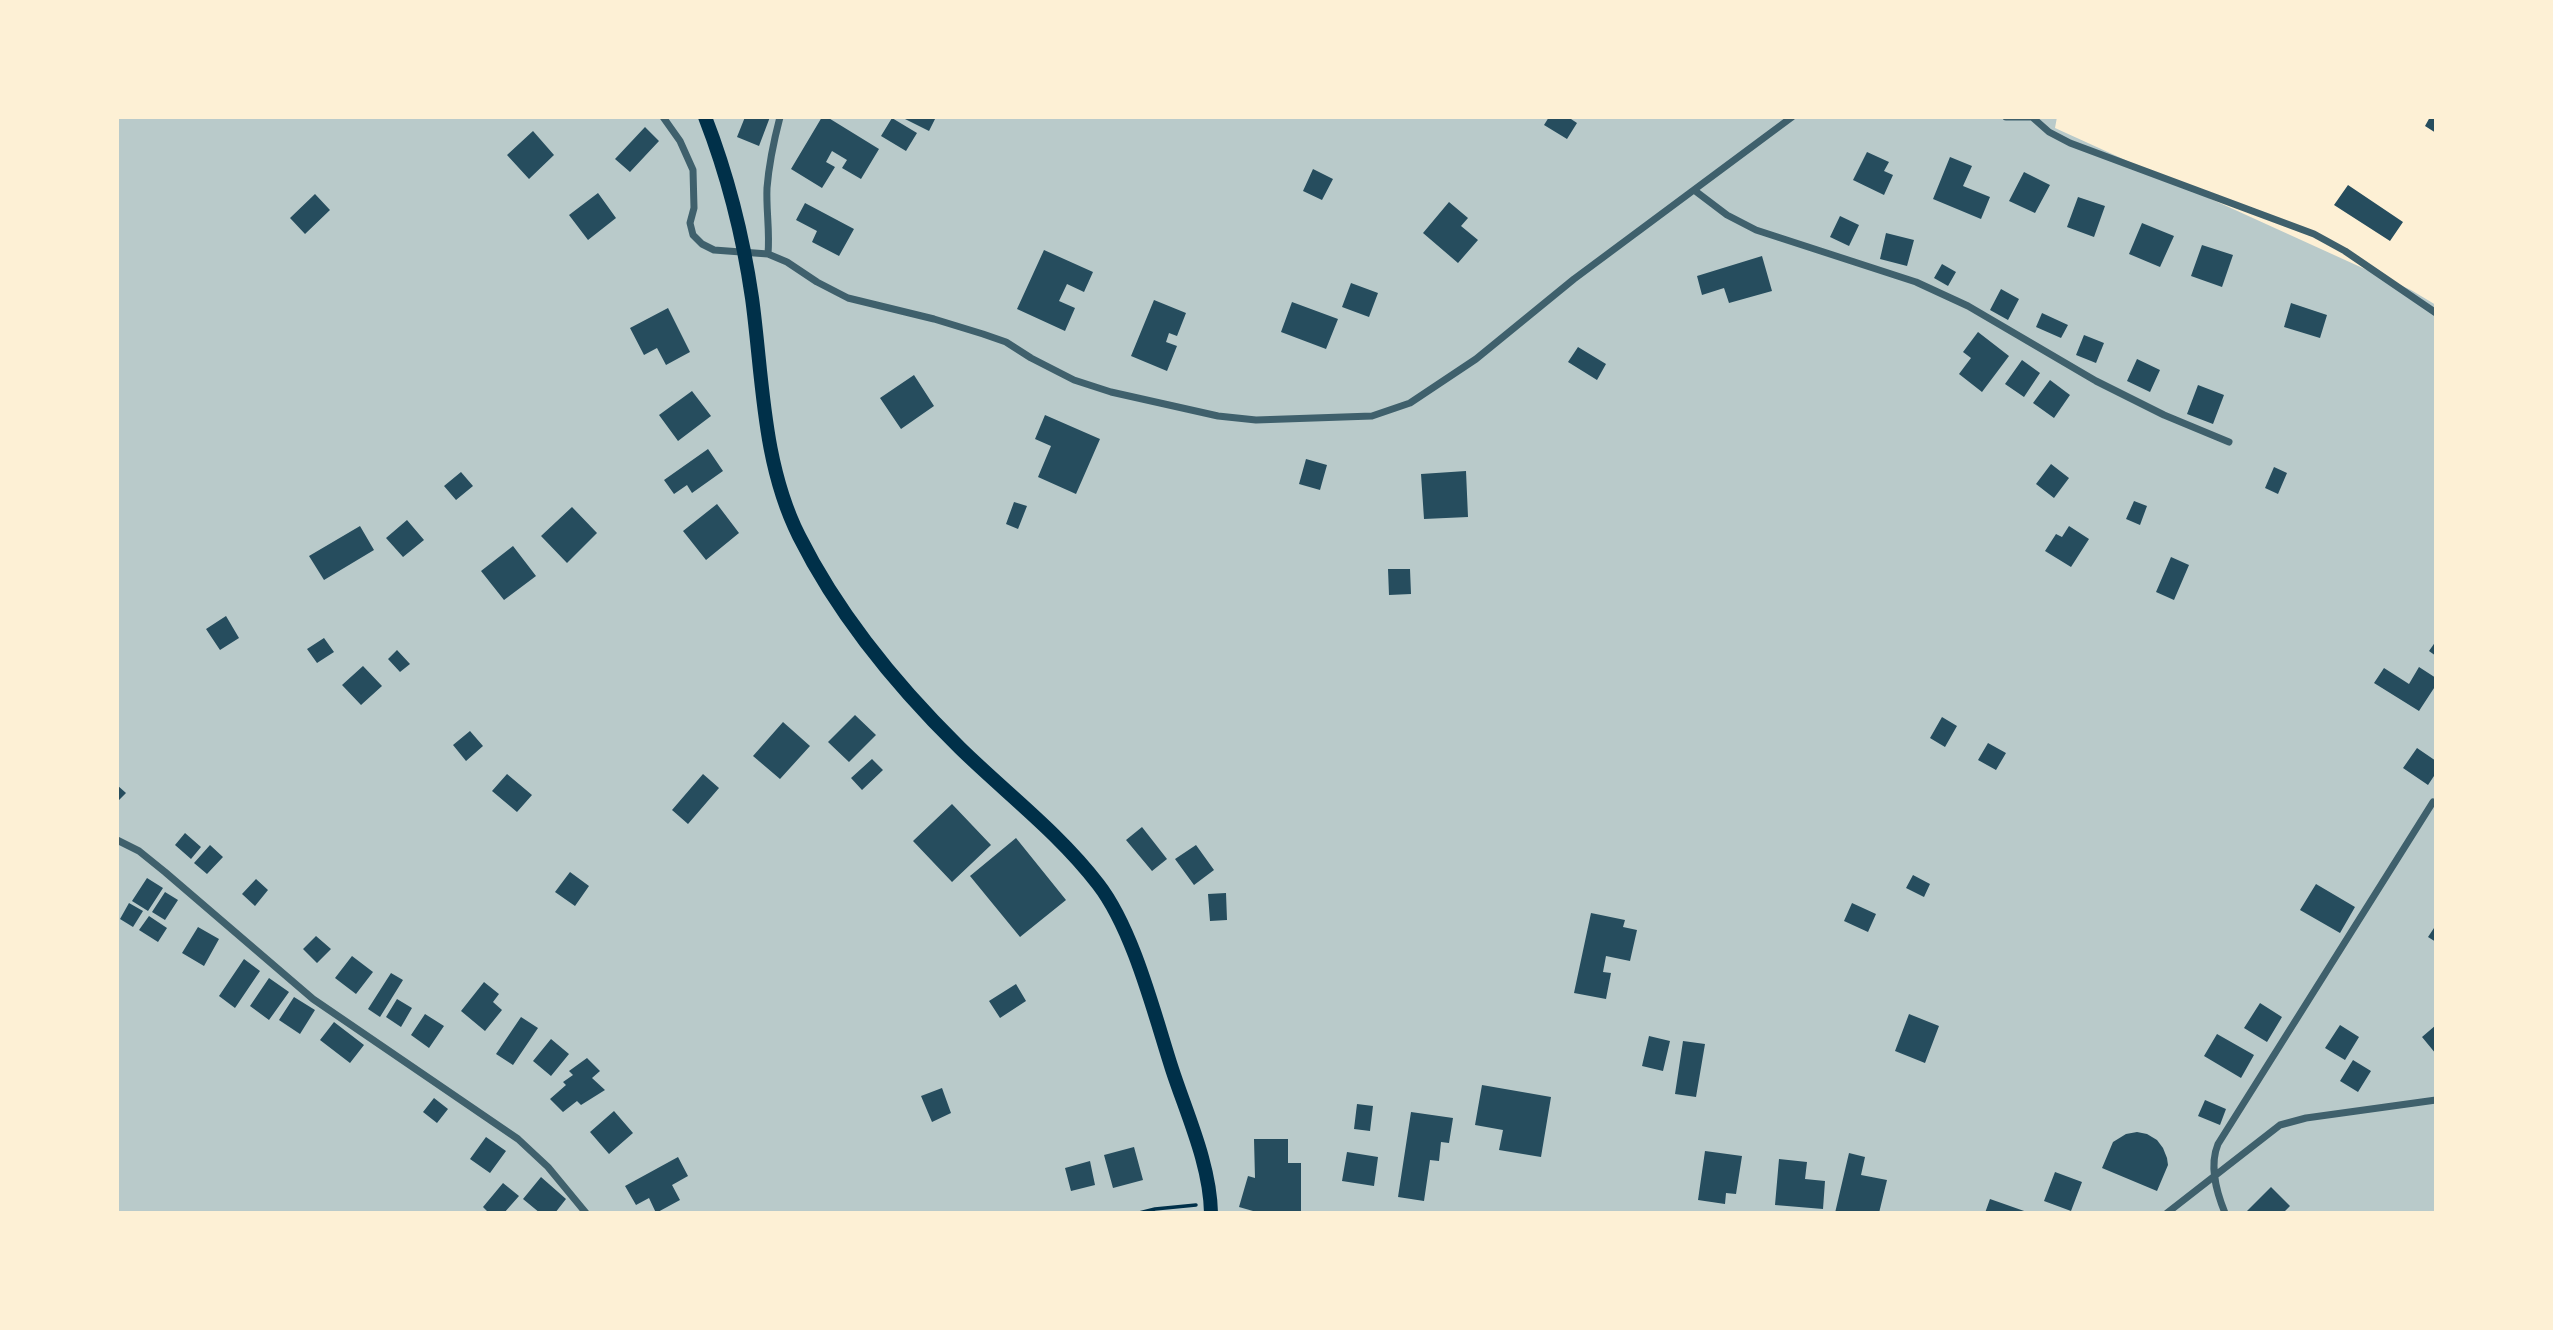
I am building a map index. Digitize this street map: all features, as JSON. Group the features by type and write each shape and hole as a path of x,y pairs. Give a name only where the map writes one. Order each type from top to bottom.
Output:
{"main road":[{"path":"705,117 726,176 744,253 770,446 781,492 800,538 842,611 900,685 959,747 1053,835 1100,886 1120,920 1144,985 1197,1143 1211,1208"}],"street":[{"path":"663,117 680,141 693,170 694,208 690,223 693,234 702,244 714,250 768,254 787,262 848,298 934,319 1006,342 1074,380 1111,392 1218,416 1256,420 1372,416 1410,403 1476,359 1574,279 1792,117"},
{"path":"768,254 770,230 767,190 772,148 780,117"},
{"path":"2006,117 2032,117 2049,132 2070,143 2314,234 2345,251 2436,313"},
{"path":"1695,190 1727,215 1756,230 1916,282 1957,301 2096,382 2164,415 2229,442"},
{"path":"2225,1213 2218,1197 2212,1159 2218,1144 2432,802"},
{"path":"117,839 139,851 165,872 313,999 518,1139 548,1167 586,1213"},
{"path":"2167,1213 2280,1125 2306,1118 2436,1100"}],"path":[{"path":"1139,1213 1155,1209 1211,1208"}],"shaded area":[{"path":"117,117 2057,117 2055,128 2411,290 2436,305 2436,1213 117,1213"}],"building":[{"path":"745,117 770,117 759,146 737,137"},
{"path":"822,117 827,117 879,149 861,179 842,168 847,160 832,151 826,162 835,167 822,188 791,169"},
{"path":"936,117 929,131 905,119"},
{"path":"1549,117 1568,117 1577,123 1567,139 1544,125"},
{"path":"2430,117 2436,117 2436,133 2425,126"},
{"path":"892,118 917,133 906,151 881,136"},
{"path":"645,127 659,141 630,172 615,159"},
{"path":"533,131 554,155 529,179 507,155"},
{"path":"1867,152 1889,162 1884,171 1893,175 1884,195 1853,180"},
{"path":"1950,157 1972,166 1963,186 1990,197 1981,219 1933,199"},
{"path":"1313,169 1333,179 1322,200 1303,191"},
{"path":"2024,172 2050,185 2035,213 2009,201"},
{"path":"2348,185 2403,222 2390,241 2334,205"},
{"path":"598,193 616,218 588,240 569,215"},
{"path":"315,194 330,210 305,234 290,218"},
{"path":"2078,197 2105,206 2094,237 2067,227"},
{"path":"1449,202 1468,218 1461,226 1478,240 1458,263 1423,233"},
{"path":"805,203 854,229 839,256 812,242 817,231 796,220"},
{"path":"1840,216 1859,225 1849,246 1830,237"},
{"path":"2142,223 2174,236 2160,267 2129,254"},
{"path":"1886,233 1914,240 1907,266 1880,259"},
{"path":"2202,245 2233,255 2222,287 2191,276"},
{"path":"1044,250 1093,272 1084,292 1067,284 1059,301 1075,308 1065,331 1017,309"},
{"path":"1762,256 1772,291 1729,303 1724,288 1702,295 1697,276"},
{"path":"1942,264 1956,272 1948,286 1934,278"},
{"path":"1351,283 1378,293 1369,317 1342,307"},
{"path":"2001,289 2019,299 2008,320 1990,310"},
{"path":"1154,300 1186,313 1177,336 1169,333 1166,342 1177,346 1167,371 1131,356"},
{"path":"1292,302 1338,319 1326,349 1281,332"},
{"path":"2291,303 2327,315 2320,338 2284,327"},
{"path":"668,308 690,352 666,365 657,348 644,355 630,328"},
{"path":"2042,313 2068,325 2061,338 2036,327"},
{"path":"1978,332 2009,356 1982,392 1959,374 1971,358 1963,352"},
{"path":"2084,335 2104,343 2096,363 2076,355"},
{"path":"1578,347 1606,364 1597,380 1568,362"},
{"path":"2137,359 2160,370 2150,392 2127,381"},
{"path":"2022,360 2040,373 2024,397 2005,384"},
{"path":"914,375 934,406 901,429 880,398"},
{"path":"2050,380 2070,395 2054,418 2033,403"},
{"path":"2198,385 2224,395 2213,424 2187,414"},
{"path":"692,391 711,416 678,441 659,415"},
{"path":"1045,415 1100,439 1076,494 1038,477 1051,446 1035,439"},
{"path":"708,449 723,471 692,493 687,485 674,494 664,480"},
{"path":"1306,459 1327,465 1320,490 1299,484"},
{"path":"2051,464 2069,478 2054,498 2036,484"},
{"path":"2274,467 2287,473 2278,494 2265,488"},
{"path":"1466,471 1468,517 1424,519 1421,474"},
{"path":"461,472 473,486 456,500 444,486"},
{"path":"2134,501 2147,506 2140,525 2126,519"},
{"path":"1014,502 1027,506 1018,529 1006,524"},
{"path":"717,504 739,533 706,560 683,531"},
{"path":"572,507 597,533 567,563 541,536"},
{"path":"407,520 424,540 403,557 386,538"},
{"path":"360,526 374,550 324,580 309,556"},
{"path":"2069,526 2089,539 2071,567 2045,551 2056,534 2062,537"},
{"path":"513,546 536,576 504,600 481,571"},
{"path":"2171,557 2189,565 2174,600 2156,592"},
{"path":"1388,569 1410,569 1411,594 1389,595"},
{"path":"226,616 239,638 220,650 206,629"},
{"path":"324,638 334,652 317,663 307,649"},
{"path":"2436,641 2436,656 2429,651"},
{"path":"397,650 410,664 400,672 388,659"},
{"path":"363,666 382,686 361,705 342,685"},
{"path":"2419,667 2436,678 2436,685 2419,711 2374,683 2384,668 2409,684"},
{"path":"855,715 876,735 849,762 828,742"},
{"path":"1942,717 1957,726 1945,747 1930,738"},
{"path":"783,722 810,746 780,779 753,756"},
{"path":"470,731 483,746 466,761 453,745"},
{"path":"1988,743 2006,753 1996,770 1978,760"},
{"path":"2417,748 2436,761 2436,773 2428,785 2403,768"},
{"path":"872,759 883,770 862,790 851,778"},
{"path":"507,774 532,795 517,812 492,791"},
{"path":"703,774 719,788 688,824 672,810"},
{"path":"117,785 126,793 117,802"},
{"path":"952,804 991,845 952,882 913,841"},
{"path":"1142,827 1167,859 1152,871 1126,840"},
{"path":"185,833 201,847 191,859 175,845"},
{"path":"1016,838 1066,900 1020,937 970,876"},
{"path":"210,845 223,857 207,874 194,863"},
{"path":"1196,845 1214,870 1194,885 1175,859"},
{"path":"570,872 589,886 575,906 555,892"},
{"path":"1913,875 1930,884 1924,897 1906,888"},
{"path":"147,878 163,888 148,911 132,901"},
{"path":"256,879 268,890 255,906 242,894"},
{"path":"2316,884 2355,907 2340,933 2300,910"},
{"path":"165,892 178,900 165,920 152,912"},
{"path":"1226,893 1227,920 1210,921 1208,894"},
{"path":"129,903 143,911 133,927 120,919"},
{"path":"1852,903 1876,914 1868,932 1844,921"},
{"path":"1591,913 1625,920 1623,927 1637,930 1630,961 1606,956 1603,972 1611,973 1606,999 1574,993"},
{"path":"149,916 167,928 158,942 139,930"},
{"path":"2436,925 2436,942 2428,937"},
{"path":"198,927 219,939 204,966 182,953"},
{"path":"316,936 331,949 317,963 303,949"},
{"path":"352,956 373,972 356,994 335,978"},
{"path":"244,959 260,971 235,1008 219,996"},
{"path":"391,973 403,980 380,1017 368,1009"},
{"path":"269,978 289,992 269,1020 250,1006"},
{"path":"484,982 499,994 493,1002 502,1010 485,1031 461,1011"},
{"path":"1016,984 1026,1001 1000,1018 989,1001"},
{"path":"294,997 315,1010 300,1034 279,1020"},
{"path":"397,999 412,1008 401,1027 386,1017"},
{"path":"2260,1003 2282,1017 2267,1042 2244,1028"},
{"path":"425,1014 444,1026 429,1048 411,1035"},
{"path":"1909,1014 1939,1026 1925,1063 1895,1051"},
{"path":"521,1017 538,1028 513,1065 496,1054"},
{"path":"334,1022 364,1045 350,1063 320,1040"},
{"path":"2340,1025 2359,1037 2345,1060 2325,1048"},
{"path":"2436,1025 2436,1054 2422,1037"},
{"path":"2217,1034 2254,1055 2241,1078 2204,1056"},
{"path":"1649,1036 1670,1041 1663,1071 1642,1066"},
{"path":"551,1039 569,1054 551,1076 533,1061"},
{"path":"1683,1041 1705,1044 1696,1097 1675,1094"},
{"path":"587,1058 600,1071 592,1078 605,1090 581,1105 577,1101 563,1112 550,1099 566,1085 563,1082 573,1075 569,1071"},
{"path":"2353,1060 2371,1071 2358,1092 2340,1081"},
{"path":"1482,1085 1551,1097 1541,1157 1499,1150 1503,1130 1475,1125"},
{"path":"942,1088 951,1113 932,1122 921,1096"},
{"path":"434,1098 448,1109 437,1123 423,1112"},
{"path":"2205,1100 2226,1109 2220,1125 2198,1116"},
{"path":"1357,1104 1373,1106 1370,1131 1354,1129"},
{"path":"614,1111 633,1133 609,1154 590,1132"},
{"path":"1411,1112 1453,1118 1449,1143 1441,1142 1439,1161 1430,1160 1424,1201 1398,1197"},
{"path":"2137,1132 2157,1140 2167,1158 2168,1165 2157,1191 2102,1168 2113,1142 2126,1134"},
{"path":"486,1137 506,1151 490,1173 470,1159"},
{"path":"1254,1139 1288,1139 1288,1163 1301,1163 1301,1211 1260,1213 1239,1207 1248,1176 1255,1178"},
{"path":"1134,1147 1143,1180 1113,1188 1104,1155"},
{"path":"1705,1151 1742,1156 1736,1194 1726,1193 1725,1204 1698,1200"},
{"path":"1347,1152 1378,1157 1374,1186 1342,1181"},
{"path":"1849,1153 1865,1157 1861,1175 1887,1180 1879,1213 1835,1213"},
{"path":"678,1157 688,1176 672,1185 680,1200 656,1213 649,1198 636,1205 625,1186"},
{"path":"1779,1159 1807,1162 1805,1179 1825,1181 1823,1209 1775,1205"},
{"path":"1090,1161 1095,1185 1071,1191 1065,1168"},
{"path":"2055,1172 2082,1182 2071,1211 2044,1201"},
{"path":"541,1177 566,1199 555,1213 540,1213 523,1199"},
{"path":"503,1183 519,1196 504,1213 489,1213 483,1207"},
{"path":"2271,1187 2290,1206 2283,1213 2249,1213 2247,1211"},
{"path":"1990,1199 2027,1212 2027,1213 1985,1213"}]}
